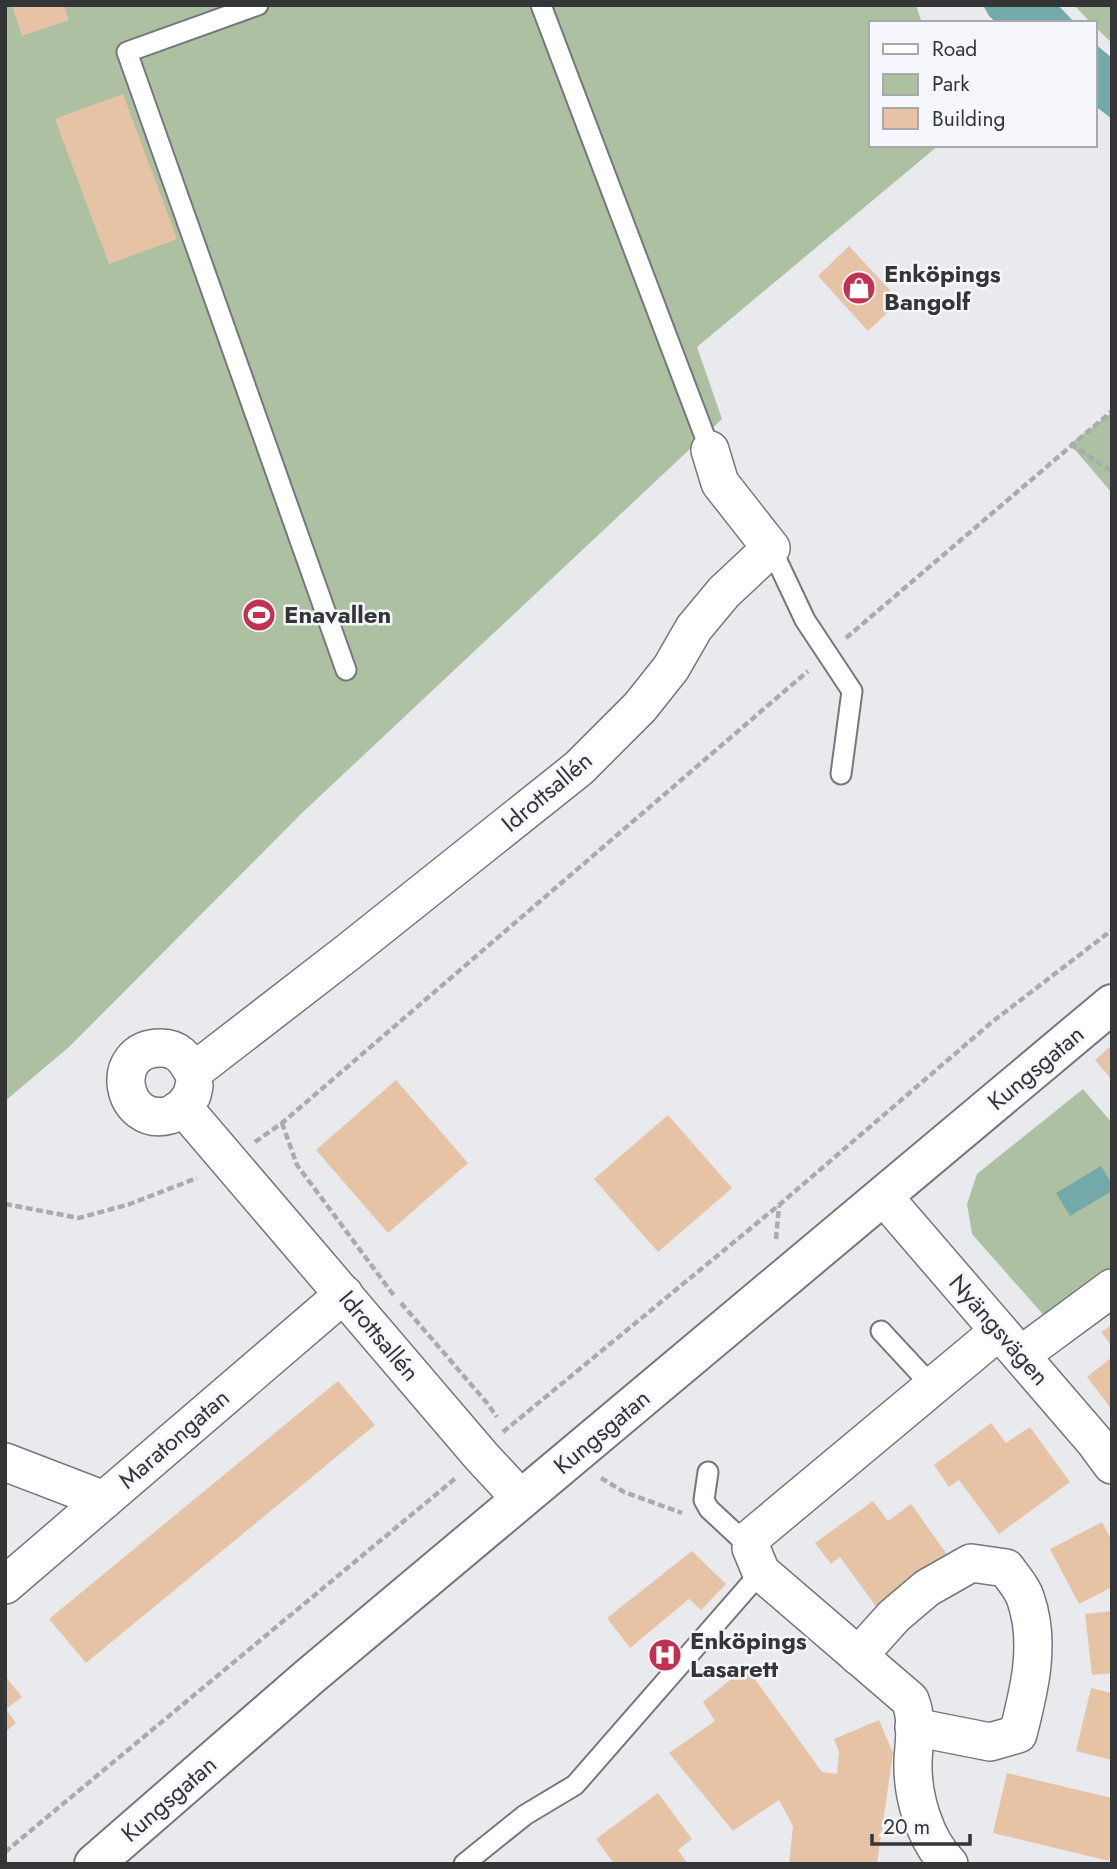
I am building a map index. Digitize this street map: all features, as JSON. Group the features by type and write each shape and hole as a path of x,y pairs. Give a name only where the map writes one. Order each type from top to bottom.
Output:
{"street":[{"path":"710,450 720,483 771,548"},
{"name":"Idrottsallén","path":"193,1072 579,768 640,707 671,668 694,628 724,592 771,548"},
{"name":"Kungsgatan","path":"94,1864 309,1677 884,1198 1112,1004"},
{"path":"152,1048 174,1050 184,1057 193,1072 194,1084 192,1096 183,1107 169,1115 152,1116 134,1105 125,1090 125,1076 130,1063 140,1053 152,1048"},
{"name":"Idrottsallén","path":"183,1107 482,1457 521,1499"},
{"name":"Nyängsvägen","path":"884,1198 1095,1441 1112,1465"},
{"path":"949,1864 926,1827 915,1792 915,1711 910,1700 858,1656 756,1560 752,1537 932,1386 1112,1288"},
{"name":"Maratongatan","path":"5,1585 344,1294"},
{"path":"5,1462 104,1500"},
{"path":"858,1656 894,1616 927,1588 971,1563 1006,1568 1026,1599 1034,1639 1029,1689 1018,1734 990,1742 914,1727"}],"lane":[{"path":"258,5 127,52 346,670"},
{"path":"541,5 710,450"},
{"path":"771,548 805,620 852,691 841,774"},
{"path":"881,1331 932,1386"},
{"path":"464,1864 525,1815 575,1785 756,1560 709,1509 704,1500 708,1472"}],"path":[{"path":"5,1204 79,1218 130,1204 188,1183 229,1160 282,1123 1070,444 1112,411"},
{"path":"1070,444 1112,471"},
{"path":"5,1852 482,1457 505,1430 779,1205 992,1022 1112,930"},
{"path":"282,1123 297,1165 394,1296 488,1402 505,1430"},
{"path":"775,1246 779,1205"},
{"path":"572,1457 624,1492 650,1503 683,1514 709,1509"}],"green space":[{"name":"Enavallen","path":"5,5 916,5 921,21 869,21 869,147 937,147 697,347 722,419 303,812 69,1047 5,1101"},
{"path":"1074,5 1112,5 1112,43 1096,28 1096,21 1089,21"},
{"path":"1112,412 1112,493 1070,444"},
{"path":"1083,1089 1112,1123 1112,1266 1047,1319 972,1234 967,1204 977,1174"}],"water":[{"path":"983,5 1058,5 1073,21 995,21"},
{"path":"1096,45 1112,58 1112,119 1096,107"},
{"path":"1101,1166 1112,1184 1112,1191 1070,1216 1056,1193"}],"building":[{"path":"12,5 64,5 69,20 22,36"},
{"path":"123,94 177,239 109,264 55,119"},
{"name":"Enköpings Bangolf","path":"849,246 900,301 868,331 818,276"},
{"path":"1112,1045 1112,1080 1095,1060"},
{"path":"396,1080 468,1163 388,1233 316,1150"},
{"path":"668,1115 732,1188 658,1252 594,1179"},
{"path":"1112,1325 1112,1346 1101,1332"},
{"path":"1112,1357 1112,1410 1087,1377"},
{"path":"338,1381 375,1425 86,1663 49,1619"},
{"path":"991,1423 1006,1443 1030,1427 1070,1482 999,1534 959,1480 949,1487 934,1465"},
{"path":"873,1501 888,1521 911,1504 951,1560 880,1612 840,1557 831,1564 815,1543"},
{"path":"1102,1522 1112,1541 1112,1587 1079,1604 1050,1549"},
{"path":"692,1551 726,1584 701,1610 689,1599 630,1648 607,1618"},
{"path":"1112,1611 1112,1673 1092,1675 1085,1614"},
{"path":"746,1667 822,1772 837,1774 839,1752 834,1739 879,1720 893,1753 877,1864 789,1864 793,1826 779,1800 733,1831 669,1753 715,1721 703,1702"},
{"path":"5,1676 22,1697 6,1709 16,1723 5,1732"},
{"path":"1091,1688 1112,1693 1112,1760 1076,1751"},
{"path":"1007,1773 1112,1798 1112,1848 1109,1861 993,1833"},
{"path":"658,1793 692,1839 678,1850 688,1864 614,1864 596,1839"}],"place":[{"name":"Enköpings Bangolf","path":"859,288"},
{"name":"Enavallen","path":"259,615"},
{"name":"Enköpings Lasarett","path":"665,1655"}]}
